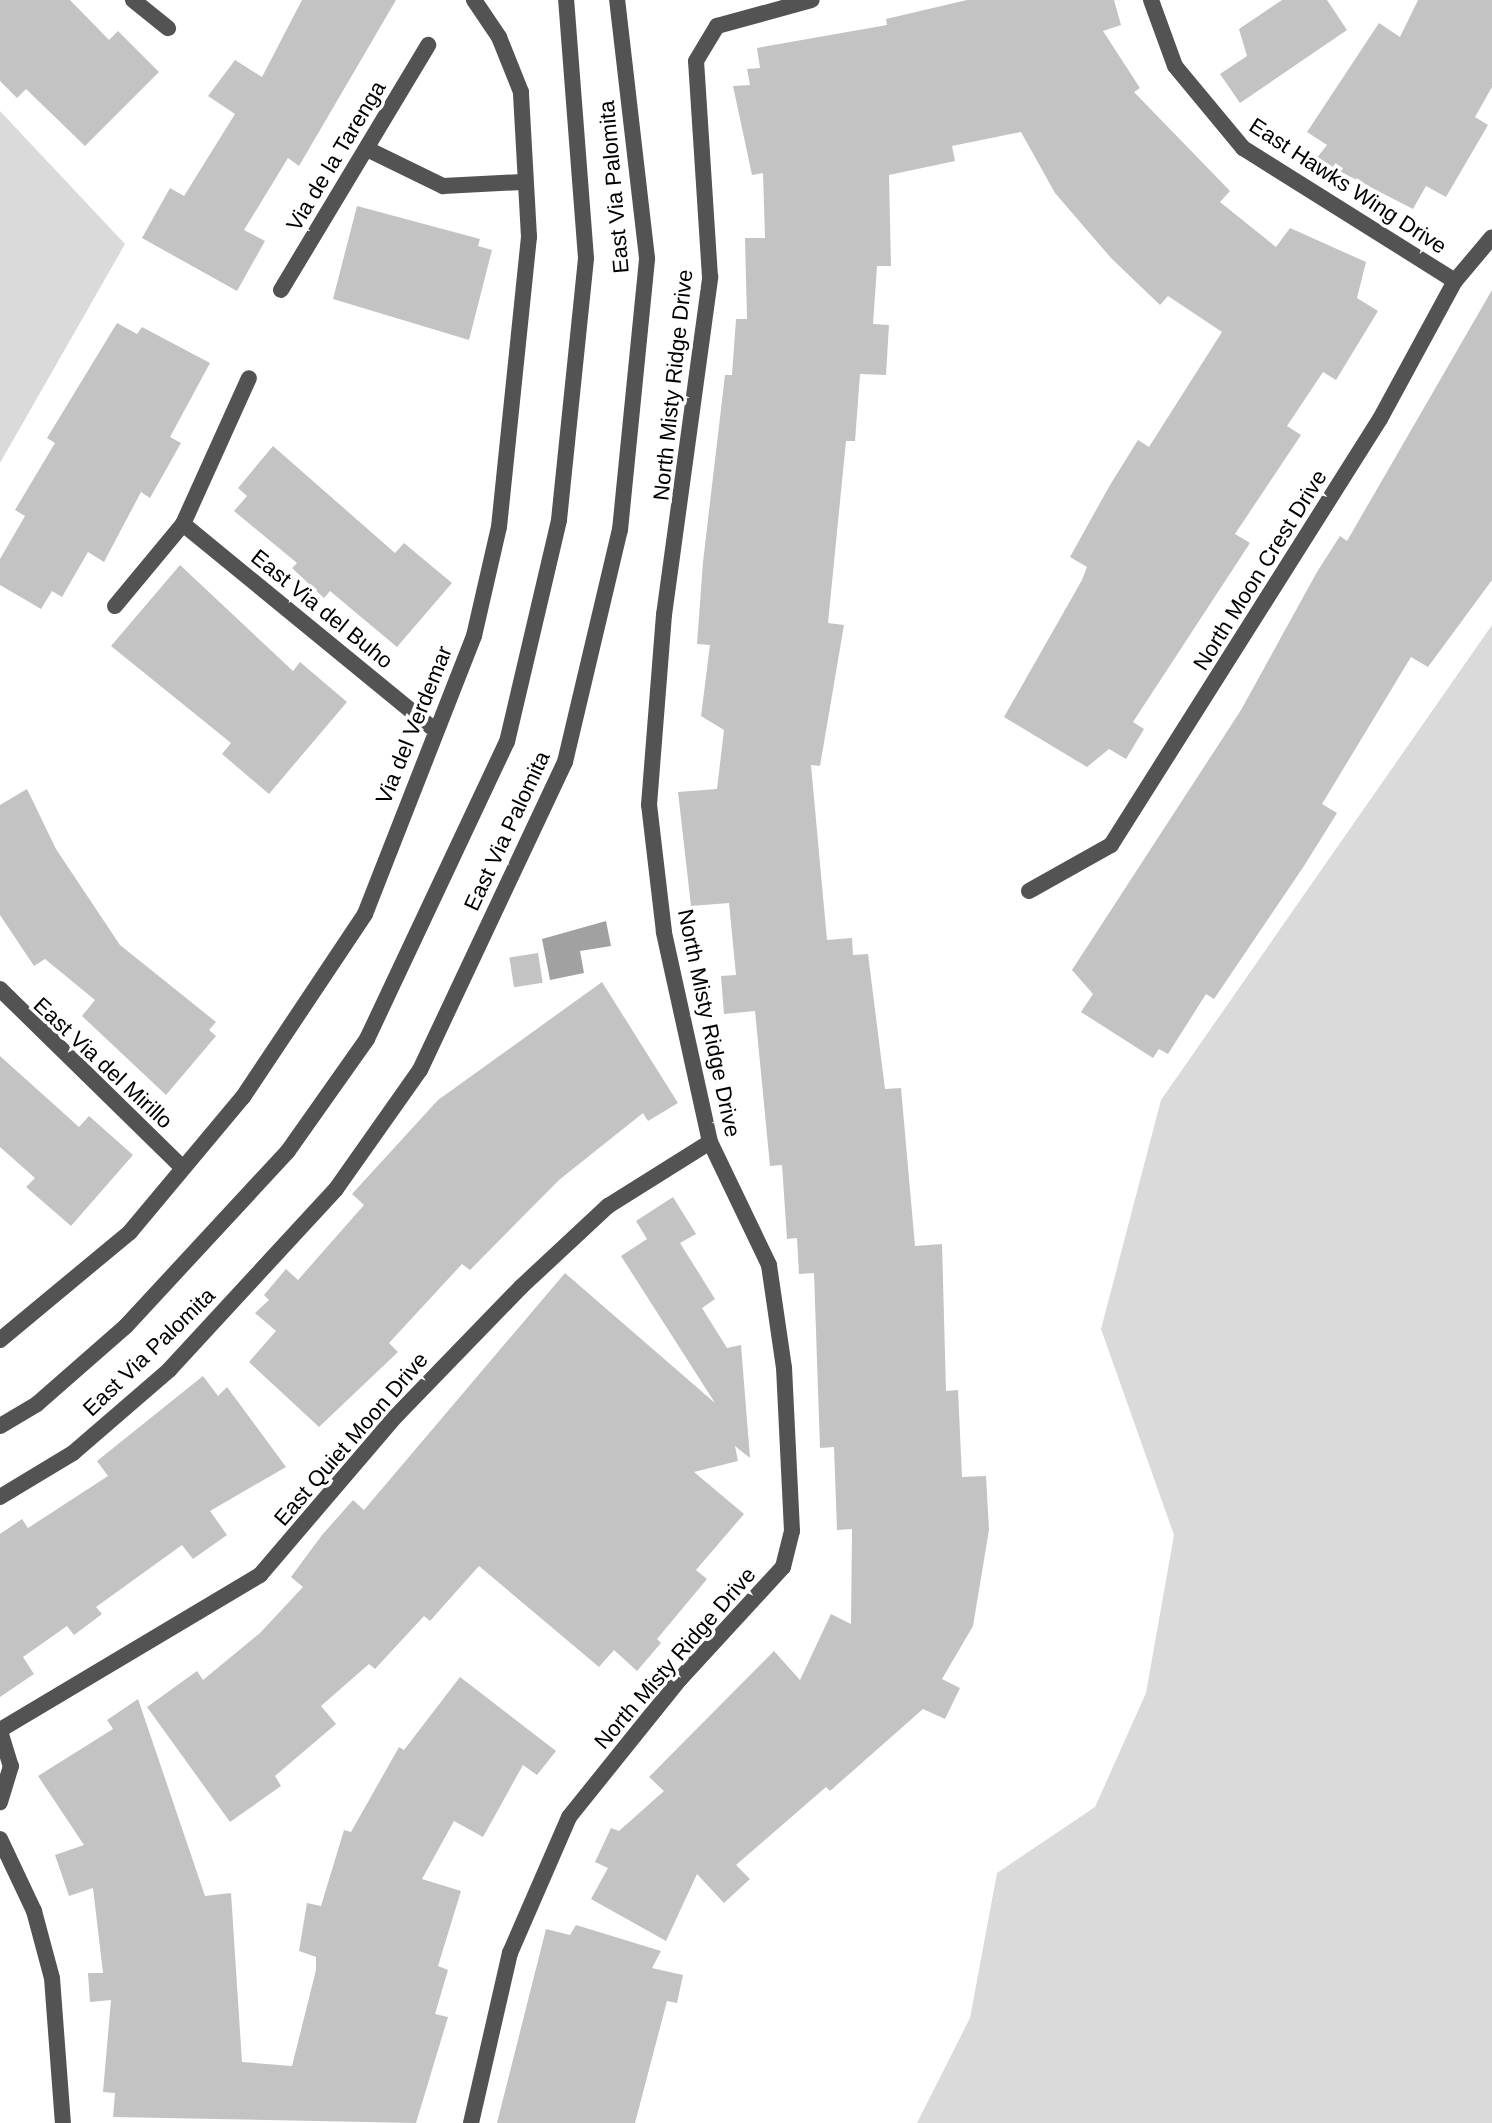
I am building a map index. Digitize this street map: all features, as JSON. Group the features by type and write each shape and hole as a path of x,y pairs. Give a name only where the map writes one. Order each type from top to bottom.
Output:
{"street":[{"path":"133,0 168,28"},
{"name":"Via del Verdemar","path":"0,1340 130,1232 181,1166 243,1097 365,914 432,728 474,636 499,527 529,237 522,182 521,92 499,37 474,0"},
{"name":"East Via Palomita","path":"0,1426 37,1404 126,1326 288,1151 367,1039 507,742 559,520 586,258 566,0"},
{"name":"East Via Palomita","path":"0,1497 73,1453 169,1370 336,1189 420,1070 565,762 620,530 647,258 617,0"},
{"name":"North Misty Ridge Drive","path":"471,2123 510,1953 569,1817 680,1679 783,1567 791,1477 769,1265 710,1142 664,932 649,805 664,615 710,277 696,61 717,26 812,0"},
{"name":"East Hawks Wing Drive","path":"1151,0 1175,66 1243,148 1455,281"},
{"name":"Via de la Tarenga","path":"281,290 428,45"},
{"path":"367,149 443,186 522,182"},
{"name":"North Moon Crest Drive","path":"1029,891 1111,845 1380,419 1455,281 1492,237"},
{"path":"115,606 183,524 249,378"},
{"name":"East Via del Buho","path":"183,524 432,728"},
{"name":"East Via del Mirillo","path":"0,989 181,1166"},
{"name":"East Quiet Moon Drive","path":"0,1731 260,1575 521,1287 608,1206 710,1142"},
{"path":"0,1731 11,1766 0,1802"},
{"path":"0,1839 34,1911 52,1978 63,2123"}],"shaded area":[{"path":"0,111 125,244 0,463"},
{"path":"1492,625 1492,2123 917,2123 970,2018 997,1873 1095,1807 1146,1693 1174,1535 1101,1329 1161,1100"},
{"path":"606,921 611,946 580,951 584,973 550,980 542,939"}],"building":[{"path":"0,0 70,0 109,40 118,31 159,72 85,146 26,89 17,98 0,81"},
{"path":"302,0 396,0 299,166 288,158 244,230 265,241 237,291 142,238 170,188 184,196 235,114 208,96 235,60 262,77"},
{"path":"967,0 1114,0 1121,25 1103,31 1140,88 1134,92 1230,191 1220,202 1276,247 1290,228 1366,262 1357,298 1378,311 1336,380 1323,372 1287,426 1301,435 1235,534 1250,543 1133,722 1144,729 1126,759 1109,749 1087,767 1004,717 1082,580 1087,567 1070,557 1110,485 1138,440 1149,447 1222,332 1168,296 1160,305 1111,258 1055,193 1021,132 952,146 955,161 889,175 891,266 877,266 873,324 889,325 886,375 860,374 855,441 846,441 828,623 844,625 820,766 811,765 827,940 852,938 853,955 868,954 885,1089 901,1088 915,1246 942,1244 946,1391 958,1390 962,1477 986,1476 989,1530 973,1626 942,1679 960,1688 945,1719 923,1709 830,1791 826,1787 736,1865 750,1879 724,1903 697,1874 666,1941 591,1899 608,1868 595,1862 611,1828 619,1831 664,1791 649,1777 774,1651 800,1680 831,1614 851,1624 852,1529 837,1530 834,1447 820,1448 814,1273 799,1274 797,1238 787,1239 782,1165 770,1166 755,1011 724,1014 721,976 736,975 729,903 691,906 678,792 717,789 724,730 701,716 710,645 697,644 703,562 725,375 732,375 736,319 747,319 745,238 765,238 763,173 752,175 733,86 750,85 747,69 760,68 757,48 887,25 886,19"},
{"path":"1282,0 1327,0 1347,30 1240,103 1220,74 1247,56 1239,29"},
{"path":"1418,0 1492,0 1492,87 1475,117 1488,125 1446,197 1426,186 1413,209 1316,159 1327,145 1307,132 1379,23 1400,37"},
{"path":"357,206 480,239 478,246 492,250 469,340 333,299"},
{"path":"1492,290 1492,580 1428,667 1411,657 1322,804 1337,813 1304,866 1214,999 1206,994 1168,1054 1159,1049 1153,1058 1081,1012 1093,994 1072,970 1241,710 1340,536 1347,541"},
{"path":"117,323 137,334 142,327 210,363 170,437 181,443 150,498 141,492 104,562 88,552 62,597 52,591 41,609 0,585 0,559 25,516 15,510 55,443 47,438"},
{"path":"273,446 395,553 404,543 452,583 397,647 330,591 324,598 292,568 297,563 234,511 247,496 238,488"},
{"path":"180,565 293,671 300,662 347,702 269,794 222,754 231,743 111,646"},
{"path":"27,789 56,849 120,945 216,1022 209,1030 216,1036 166,1095 82,1016 95,1000 45,959 34,966 0,915 0,805"},
{"path":"538,953 543,983 514,987 509,958"},
{"path":"602,982 678,1103 648,1121 643,1113 559,1180 470,1270 462,1264 389,1343 398,1352 319,1427 249,1362 276,1331 255,1313 269,1300 264,1295 286,1269 298,1280 364,1205 352,1194 438,1100"},
{"path":"0,1056 79,1127 89,1116 133,1155 71,1226 26,1187 35,1178 0,1147"},
{"path":"673,1197 696,1234 680,1243 715,1299 702,1308 727,1348 741,1345 750,1458 735,1446 738,1461 694,1472 744,1514 696,1570 707,1579 657,1639 661,1643 637,1671 614,1650 599,1667 479,1566 430,1621 424,1616 375,1669 369,1664 321,1706 336,1724 275,1776 281,1786 230,1822 147,1707 197,1671 203,1680 260,1633 303,1587 291,1577 322,1535 353,1500 364,1510 565,1273 715,1403 621,1256 647,1239 636,1221"},
{"path":"203,1376 218,1396 227,1387 286,1467 210,1511 227,1535 193,1559 182,1545 96,1607 102,1614 74,1635 67,1626 23,1657 34,1674 0,1697 0,1534 22,1519 28,1528 108,1476 97,1461"},
{"path":"460,1677 556,1751 537,1775 523,1765 483,1837 454,1821 422,1879 461,1891 438,1966 448,1970 435,2014 448,2017 416,2123 113,2117 115,2093 103,2092 111,2000 90,2002 88,1973 103,1973 93,1888 69,1896 55,1855 84,1845 38,1776 113,1729 107,1720 138,1699 205,1896 231,1893 242,2062 292,2066 316,1970 316,1957 299,1951 307,1903 321,1906 344,1830 351,1832 399,1747 404,1750"},
{"path":"576,1925 661,1951 652,1968 683,1975 677,2003 667,2001 635,2123 497,2123 546,1929 570,1935"}]}
